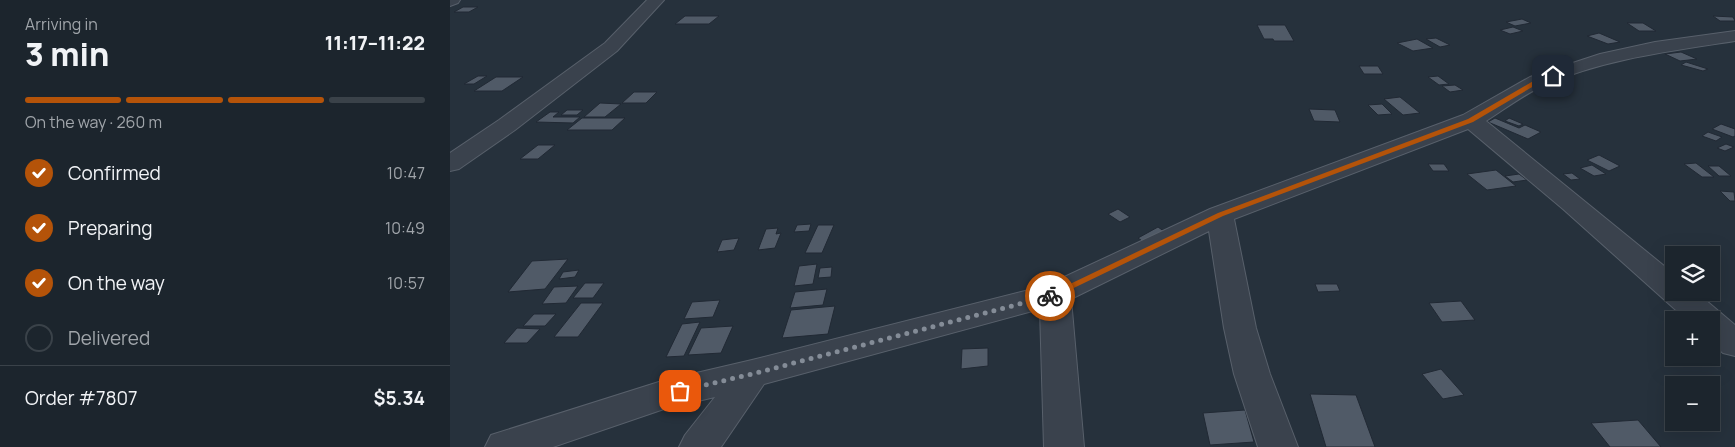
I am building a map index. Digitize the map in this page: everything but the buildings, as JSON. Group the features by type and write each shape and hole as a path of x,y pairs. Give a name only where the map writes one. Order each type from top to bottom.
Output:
{"street":[{"path":"450,164 514,120 611,47 656,0"},
{"path":"506,447 662,395 752,374 1055,294 1220,215 1471,120 1537,81 1600,60 1655,48 1735,36"},
{"path":"1471,120 1572,203 1665,283"},
{"path":"1220,215 1240,328 1252,374 1278,447"},
{"path":"1055,294 1064,447"},
{"path":"1685,301 1697,311"},
{"path":"1720,331 1735,344"},
{"path":"699,447 752,374"}],"way so far":[{"path":"680,391 1050,296"}],"route":[{"path":"1050,296 1220,215 1471,120 1537,81 1553,76"}]}
